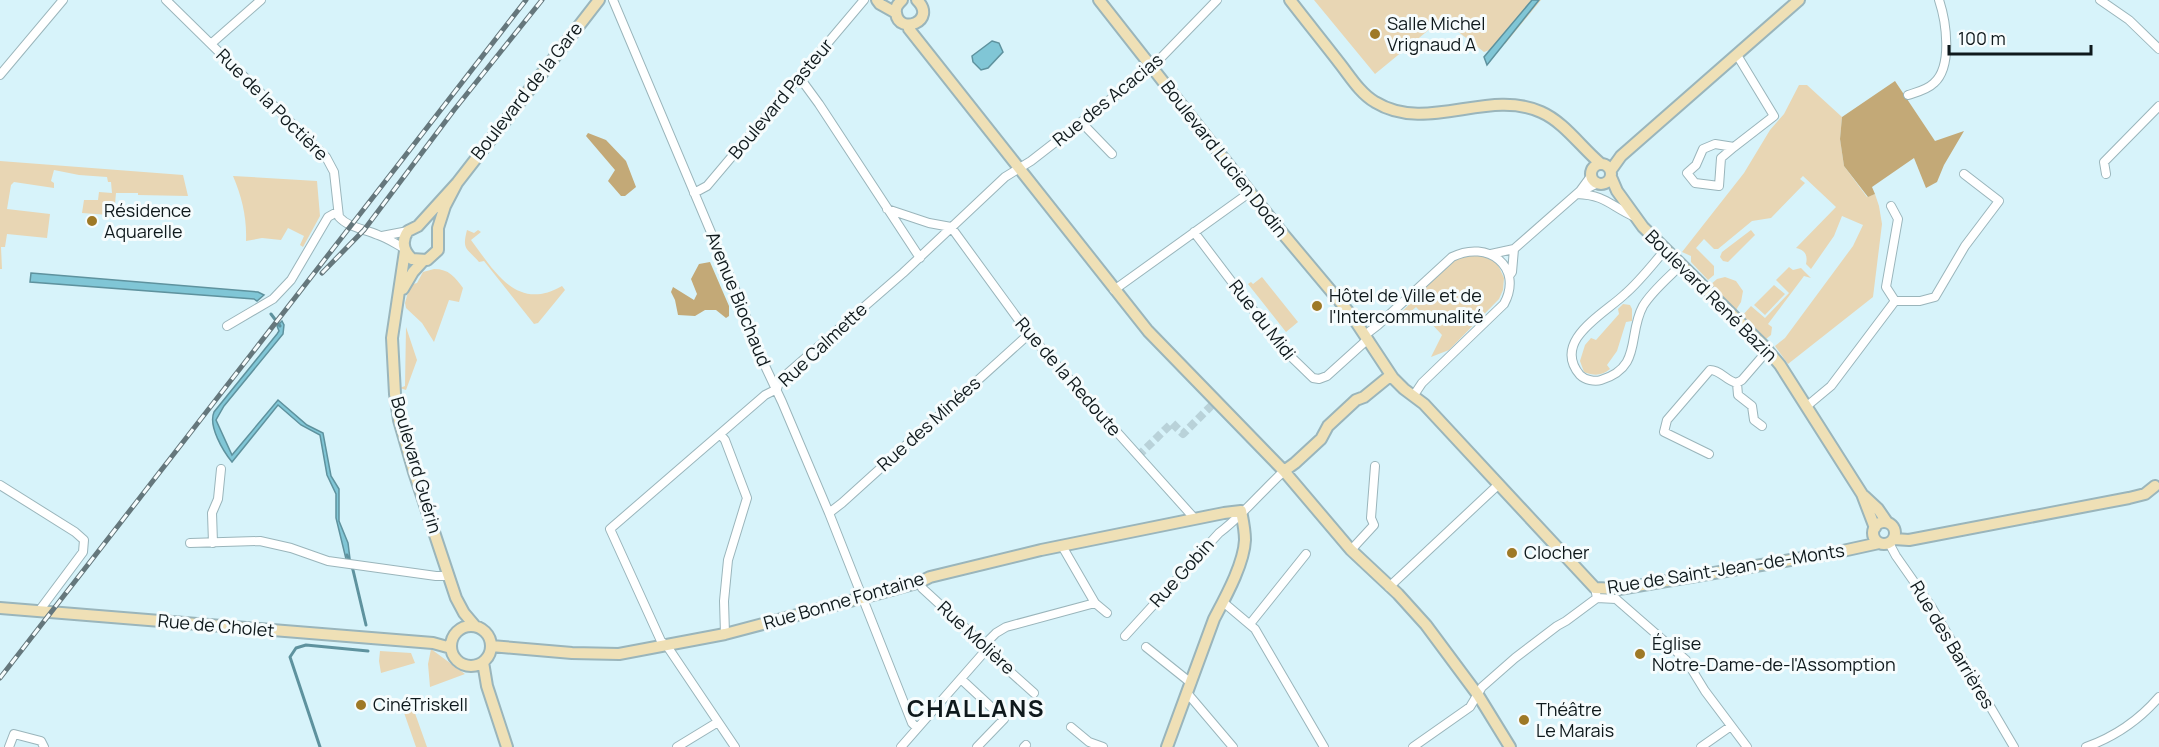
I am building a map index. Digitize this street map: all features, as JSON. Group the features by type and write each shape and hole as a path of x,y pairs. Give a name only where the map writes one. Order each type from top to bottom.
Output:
{"street":[{"path":"0,75 63,0"},
{"name":"Rue de la Poctière","path":"166,0 326,156 334,172 337,212"},
{"path":"212,43 261,0"},
{"name":"Boulevard de la Gare","path":"457,183 599,0"},
{"name":"Avenue Biochaud","path":"613,0 766,368 777,389 912,723 917,728"},
{"name":"Boulevard Pasteur","path":"694,193 707,186 864,0"},
{"path":"877,0 896,13"},
{"path":"885,0 901,0"},
{"path":"901,0 896,8 900,21 908,25 1114,291 1181,366 1284,471 1351,550 1389,587 1438,641 1478,695 1510,747"},
{"path":"908,25 917,22 923,15 922,6 917,0"},
{"name":"Boulevard Lucien Dodin","path":"1099,0 1250,193 1352,316 1391,375 1404,389 1414,395 1499,484 1596,593"},
{"name":"Rue des Acacias","path":"951,227 1005,177 1019,170 1152,68 1217,0"},
{"path":"1290,0 1359,88 1381,106 1411,114 1519,105 1545,113 1566,130 1602,173"},
{"path":"1366,337 1452,256 1471,250 1491,254 1514,249 1799,0"},
{"path":"1908,95 1936,82 1942,70 1946,55 1946,37 1939,0"},
{"path":"2100,0 2129,20 2159,49"},
{"path":"1734,147 1715,144 1703,149 1696,165 1687,172 1695,183 1719,186 1721,158 1774,116 1737,55"},
{"path":"800,78 920,258"},
{"path":"2106,174 2104,162 2159,105"},
{"path":"1082,123 1112,154"},
{"name":"Boulevard René Bazin","path":"1602,173 1635,217 1665,250 1768,350 1807,406 1862,494 1874,529 1873,535 1887,542"},
{"path":"1895,301 1920,301 1935,297 1965,246 1999,201 1965,174"},
{"path":"405,250 404,239 457,183"},
{"path":"436,234 457,183"},
{"path":"1114,291 1250,193"},
{"path":"1578,193 1603,198 1619,210 1635,217"},
{"path":"1891,206 1898,219 1886,286 1895,301"},
{"path":"887,209 929,223 951,227"},
{"path":"227,326 269,302 291,280 328,217 337,212 343,222 382,236 405,250 412,259 423,261 431,258 438,250 439,240 429,227 413,228 382,236"},
{"name":"Rue Calmette","path":"667,646 661,641 610,530 765,395 777,389 779,382 788,373 920,258 951,227"},
{"name":"Rue de la Redoute","path":"951,227 1029,334 1195,519"},
{"name":"Rue du Midi","path":"1194,232 1282,348 1313,378 1319,380 1327,376 1366,337"},
{"path":"1414,395 1422,383 1504,304 1508,296 1514,249"},
{"name":"Boulevard Guérin","path":"405,250 393,338 395,394 399,420 456,598 464,613 475,626"},
{"path":"1665,250 1627,293 1588,325 1576,340 1571,353 1573,366 1583,378 1597,381 1614,376 1626,365 1634,347 1636,322 1644,304 1681,265"},
{"path":"1491,254 1500,262 1509,276"},
{"name":"Boulevard Guérin","path":"399,294 423,261"},
{"path":"1807,406 1831,386 1895,301"},
{"name":"Rue des Minées","path":"828,513 842,503 1029,334"},
{"path":"1709,454 1664,432 1667,420 1710,370 1717,371 1730,382 1737,383 1768,350"},
{"path":"1284,471 1321,439 1328,426 1356,400 1364,397 1391,375"},
{"path":"1737,383 1738,394 1752,406 1754,420 1762,426"},
{"path":"720,434 725,440 747,498 728,560 724,601 725,634"},
{"path":"1351,550 1374,525 1371,518 1375,466"},
{"path":"213,543 213,513 218,499 221,469"},
{"name":"Rue Gobin","path":"1125,636 1219,533 1234,523 1242,512 1284,471"},
{"path":"1389,587 1499,484"},
{"name":"Rue de Saint-Jean-de-Monts","path":"1596,593 1618,594 2129,498 2145,494 2158,484"},
{"path":"0,485 84,540 83,552 39,611"},
{"name":"Boulevard René Bazin","path":"1862,494 1878,509 1890,525"},
{"path":"1167,747 1214,619 1244,549 1245,528 1242,512"},
{"name":"Rue Bonne Fontaine","path":"491,646 572,653 620,654 667,646 725,634 920,582 942,574 1062,546 1195,519 1242,512"},
{"name":"Rue de Saint-Jean-de-Monts","path":"1856,548 1878,524 1890,525"},
{"path":"1890,525 1916,537"},
{"path":"1887,542 1896,532 1890,525"},
{"path":"190,543 260,541 291,548 328,561 449,576"},
{"name":"Rue des Barrières","path":"1887,542 1931,606 2014,747"},
{"path":"1062,546 1095,603 1107,613"},
{"path":"1250,624 1306,554"},
{"name":"Rue Molière","path":"920,582 922,588 1034,693"},
{"path":"1413,747 1470,706 1482,687 1515,658 1581,609 1596,593"},
{"path":"1618,594 1686,660 1747,747"},
{"name":"Boulevard Guérin","path":"454,639 456,598"},
{"path":"1223,602 1255,629 1324,747"},
{"path":"901,747 961,680 1000,629 1095,603"},
{"name":"Rue de Cholet","path":"0,608 433,643 454,639"},
{"path":"469,626 475,626 489,636 491,646 487,658 472,666 460,663 456,659 454,639 469,626"},
{"path":"667,646 735,747"},
{"path":"1146,647 1189,689 1233,747"},
{"path":"483,662 485,679 507,747"},
{"path":"472,666 500,747"},
{"path":"961,680 1004,719 977,747"},
{"path":"2086,747 2101,742 2144,714 2159,696"},
{"path":"678,747 718,722"},
{"path":"1701,747 1731,726"},
{"path":"1071,727 1089,742 1102,747"},
{"path":"9,747 14,734 41,741 44,747"}],"shaded area":[{"path":"1314,0 1541,0 1505,44 1484,52 1442,19 1375,74"},
{"path":"1895,81 1935,141 1964,131 1937,182 1926,188 1914,158 1872,187 1875,194 1868,197 1844,166 1840,139 1842,117"},
{"path":"1799,85 1807,85 1842,117 1840,139 1844,166 1867,197 1875,194 1882,224 1873,297 1788,364 1775,346 1785,338 1853,246 1863,225 1842,216 1834,236 1811,269 1806,264 1805,253 1796,248 1836,207 1803,176 1800,179 1805,183 1771,218 1752,221 1718,249 1714,249 1704,239 1696,248 1714,266 1714,275 1708,280 1691,262 1691,256 1682,252 1744,173 1770,130 1784,114"},
{"path":"588,133 606,140 626,161 636,187 625,196 621,196 608,181 615,170 586,136"},
{"path":"0,161 183,175 188,196 116,193 115,204 110,203 109,215 82,213 84,200 98,200 99,192 112,193 111,182 108,182 107,177 54,170 51,181 54,183 54,188 14,182 11,185 7,209 50,214 47,238 7,234 5,247 1,247 2,269 0,269"},
{"path":"233,176 317,181 320,216 303,247 300,245 304,236 288,228 281,240 262,238 246,241 243,208"},
{"path":"467,230 474,233 478,230 481,232 471,240 498,275 509,285 532,294 546,293 562,286 565,290 538,323 534,324 484,261 479,262 468,251 465,245"},
{"path":"1751,230 1755,235 1728,262 1723,261 1720,257 1722,252"},
{"path":"1469,253 1491,256 1504,278 1503,290 1499,299 1449,350 1431,357 1442,335 1416,307 1398,323 1394,320 1452,260"},
{"path":"710,262 729,306 729,316 726,318 716,310 705,310 695,316 678,315 671,292 673,287 694,300 697,294 691,279 699,264"},
{"path":"1789,267 1793,270 1801,268 1811,278 1804,276 1768,324 1772,327 1771,335 1766,339 1742,316 1751,306 1765,318 1789,293 1776,280"},
{"path":"434,269 444,270 451,274 463,288 459,302 449,300 434,342 422,323 406,308 405,303 410,285 417,283 423,272"},
{"path":"1262,277 1298,322 1286,332 1248,284 1251,282 1253,284"},
{"path":"1725,277 1736,281 1743,291 1741,302 1736,310 1710,285 1717,279"},
{"path":"1774,285 1785,294 1765,315 1754,305"},
{"path":"1623,304 1630,305 1632,321 1626,322 1617,351 1607,365 1610,369 1598,375 1584,372 1580,361 1585,345 1591,338 1596,340 1619,314 1618,309"},
{"path":"406,327 417,360 406,390 400,388 405,386"},
{"path":"431,649 465,674 430,687 428,664"},
{"path":"380,651 411,653 415,663 381,673"},
{"path":"411,702 427,747 416,747 402,707"}],"water":[{"path":"1532,0 1539,0 1487,65 1484,57"},
{"path":"992,41 999,43 1003,52 988,68 981,70 973,62 972,56"},
{"path":"31,273 258,292 264,295 257,301 30,282"},
{"path":"282,321 283,334 224,406 216,420 232,455 278,400 307,425 323,433 331,476 339,489 339,521 348,543 350,559 346,559 336,518 336,494 327,475 320,435 301,425 278,405 232,462 221,445 213,424 214,412 277,334 279,331 277,326"}],"waterway":[{"path":"271,314 280,326"},
{"path":"347,555 353,570 366,625"},
{"path":"320,747 290,657 296,648 306,645 368,651"}],"tunnel":[{"path":"1138,456 1172,423 1183,434 1215,402"}],"railway":[{"path":"0,678 526,0"},
{"path":"322,273 364,230 454,110 542,0"}],"place":[{"name":"Salle Michel Vrignaud A","path":"1375,34"},
{"name":"Résidence Aquarelle","path":"92,221"},
{"name":"Hôtel de Ville et de l'Intercommunalité","path":"1317,306"},
{"name":"Clocher","path":"1512,553"},
{"name":"Église Notre-Dame-de-l'Assomption","path":"1640,654"},
{"name":"CinéTriskell","path":"361,705"},
{"name":"Théâtre Le Marais","path":"1524,720"}],"district":[{"name":"CHALLANS","path":"976,709"}]}
